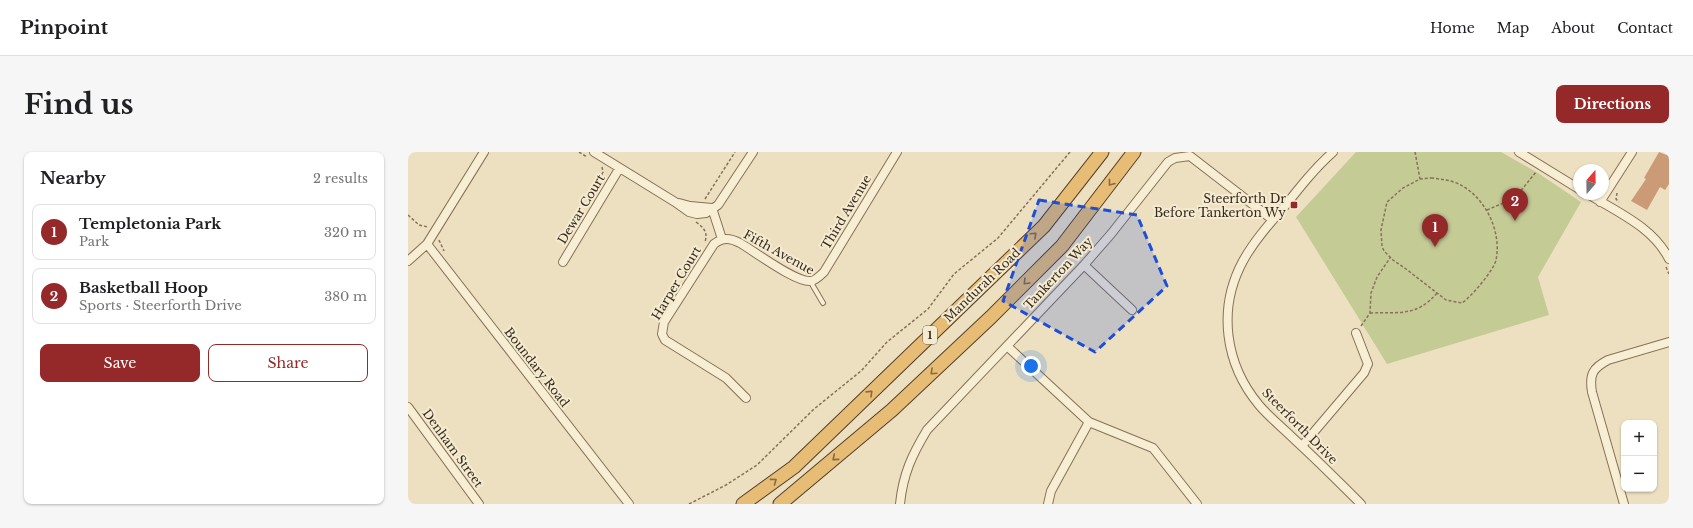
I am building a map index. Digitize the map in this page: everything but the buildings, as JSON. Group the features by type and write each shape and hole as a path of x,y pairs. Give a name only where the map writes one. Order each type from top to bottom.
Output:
{"highway":[{"name":"Mandurah Road","path":"743,504 794,467 1044,226 1102,152"},
{"name":"1","path":"780,504 892,410 991,317 1062,246 1134,152"}],"street":[{"path":"408,261 427,244 484,152"},
{"path":"592,156 619,169 676,202 699,210 712,208 718,205 753,152"},
{"name":"Third Avenue","path":"811,281 824,272 897,152"},
{"name":"Steerforth Drive","path":"1333,152 1273,220 1243,261 1233,285 1228,313 1228,340 1230,352 1241,380 1259,406 1362,504"},
{"path":"1520,152 1573,185"},
{"path":"1600,202 1632,152"},
{"name":"Tankerton Way","path":"900,504 903,480 907,469 915,449 928,430 1084,265 1115,229 1162,169 1174,158 1190,156 1273,220"},
{"name":"Dewar Court","path":"563,262 619,169"},
{"path":"1597,200 1645,229 1662,247 1667,261"},
{"path":"712,208 722,239"},
{"name":"Fifth Avenue","path":"722,239 732,239 740,242 795,277 811,281"},
{"name":"Harper Court","path":"722,239 714,244 664,322 662,334 665,340 726,378 746,398"},
{"name":"Boundary Road","path":"427,244 629,504"},
{"path":"1084,265 1132,310"},
{"path":"1302,446 1364,373 1368,364 1356,333"},
{"path":"1624,504 1592,392 1590,382 1592,372 1599,365 1608,360 1669,342"},
{"path":"1007,346 1089,422 1153,448 1197,504"},
{"name":"Denham Street","path":"408,407 480,504"},
{"path":"1048,504 1051,491 1089,422"}],"lane":[{"name":"Fifth Avenue","path":"811,281 823,302"}],"path":[{"path":"579,152 592,156"},
{"path":"710,250 703,245 706,235 703,227 693,220 735,152"},
{"path":"689,504 726,485 757,465 814,409 861,371 886,342 928,309 954,274 998,238 1070,152"},
{"path":"1416,152 1420,179"},
{"path":"598,164 602,167 601,176 611,182"},
{"path":"1487,210 1515,198 1541,165"},
{"path":"1420,179 1445,180 1458,184 1472,194 1487,210 1492,222 1497,254 1494,266 1462,303 1446,300 1390,258 1384,251 1381,239 1382,221 1388,202 1398,191 1420,179"},
{"path":"1614,180 1619,182 1616,199 1620,203"},
{"path":"408,215 419,226 438,228"},
{"path":"1356,333 1370,312 1371,294 1377,277 1390,258"},
{"path":"1667,261 1669,274"},
{"path":"1370,312 1413,311 1429,302 1437,293"}],"highlighted area":[{"path":"1039,200 1137,215 1167,286 1095,352 1003,301"}],"green space":[{"path":"1356,152 1501,152 1538,173 1573,197 1573,200 1578,200 1581,202 1538,277 1549,315 1387,364 1296,217"}],"place":[{"name":"Steerforth Dr Before Tankerton Wy","path":"1294,205"},
{"name":"Basketball Hoop","path":"1515,221"},
{"name":"Templetonia Park","path":"1435,247"}]}
